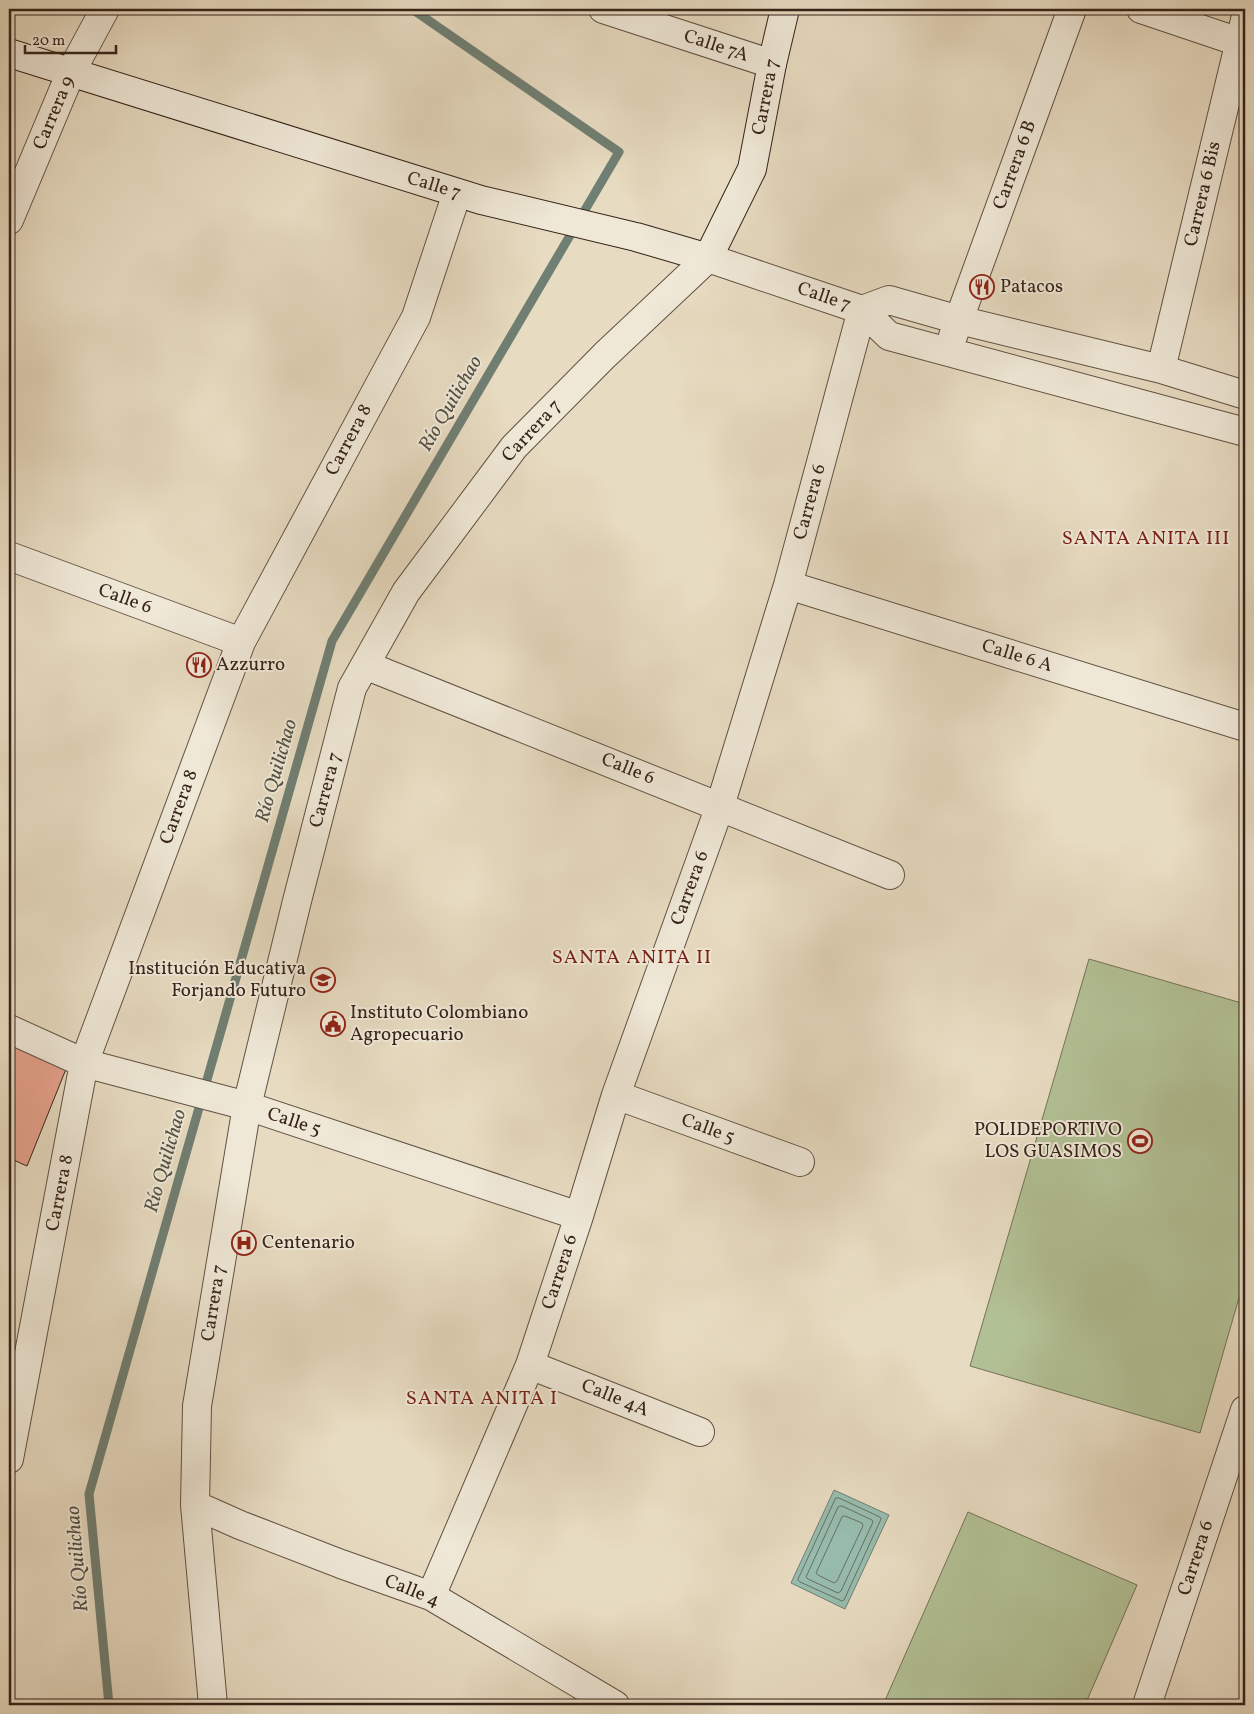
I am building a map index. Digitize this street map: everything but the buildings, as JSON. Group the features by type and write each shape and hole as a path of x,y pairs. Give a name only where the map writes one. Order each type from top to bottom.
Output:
{"street":[{"name":"Carrera 9","path":"9,220 71,72 105,9"},
{"name":"Calle 7A","path":"603,9 772,64"},
{"name":"Carrera 7","path":"213,1705 195,1505 197,1406 237,1103 297,902 352,688 406,592 514,447 605,355 708,258 752,169 772,64 785,9"},
{"name":"Carrera 6 B","path":"947,352 1072,9"},
{"path":"1141,9 1243,35"},
{"name":"Carrera 6 Bis","path":"1161,369 1243,35"},
{"name":"Calle 7","path":"9,53 469,196 636,237 708,258 862,310 889,336 1245,432"},
{"name":"Carrera 8","path":"9,1459 95,1066 241,642 416,317 469,196"},
{"name":"Calle 7","path":"862,310 889,300 959,320 1161,369 1245,395"},
{"name":"Carrera 6","path":"431,1596 530,1365 616,1095 720,806 788,585 862,310"},
{"name":"Calle 6","path":"9,556 241,642"},
{"name":"Calle 6 A","path":"788,585 1245,727"},
{"name":"Calle 6","path":"365,665 890,875"},
{"name":"Calle 5","path":"9,1029 95,1066 237,1103 579,1216"},
{"name":"Calle 5","path":"616,1095 800,1162"},
{"name":"Calle 4A","path":"530,1365 700,1432"},
{"name":"Carrera 6","path":"1147,1705 1245,1410"},
{"name":"Calle 4","path":"195,1505 240,1525 341,1564 431,1596 614,1705"}],"shaded area":[{"name":"POLIDEPORTIVO LOS GUASIMOS","path":"1089,959 1245,1004 1245,1277 1200,1433 970,1366"},
{"path":"968,1512 1137,1585 1085,1705 883,1705"}],"water":[{"path":"834,1490 889,1515 845,1609 791,1583"}],"waterway":[{"name":"Río Quilichao","path":"109,1705 89,1494 332,641 619,152 412,9"}],"place":[{"name":"Patacos","path":"982,287"},
{"name":"Azzurro","path":"199,665"},
{"name":"Institución Educativa Forjando Futuro","path":"323,980"},
{"name":"Instituto Colombiano Agropecuario","path":"333,1024"},
{"name":"POLIDEPORTIVO LOS GUASIMOS","path":"1140,1141"},
{"name":"Centenario","path":"244,1243"}],"district":[{"name":"SANTA ANITA III","path":"1146,539"},
{"name":"SANTA ANITA II","path":"632,958"},
{"name":"SANTA ANITA I","path":"482,1399"}]}
